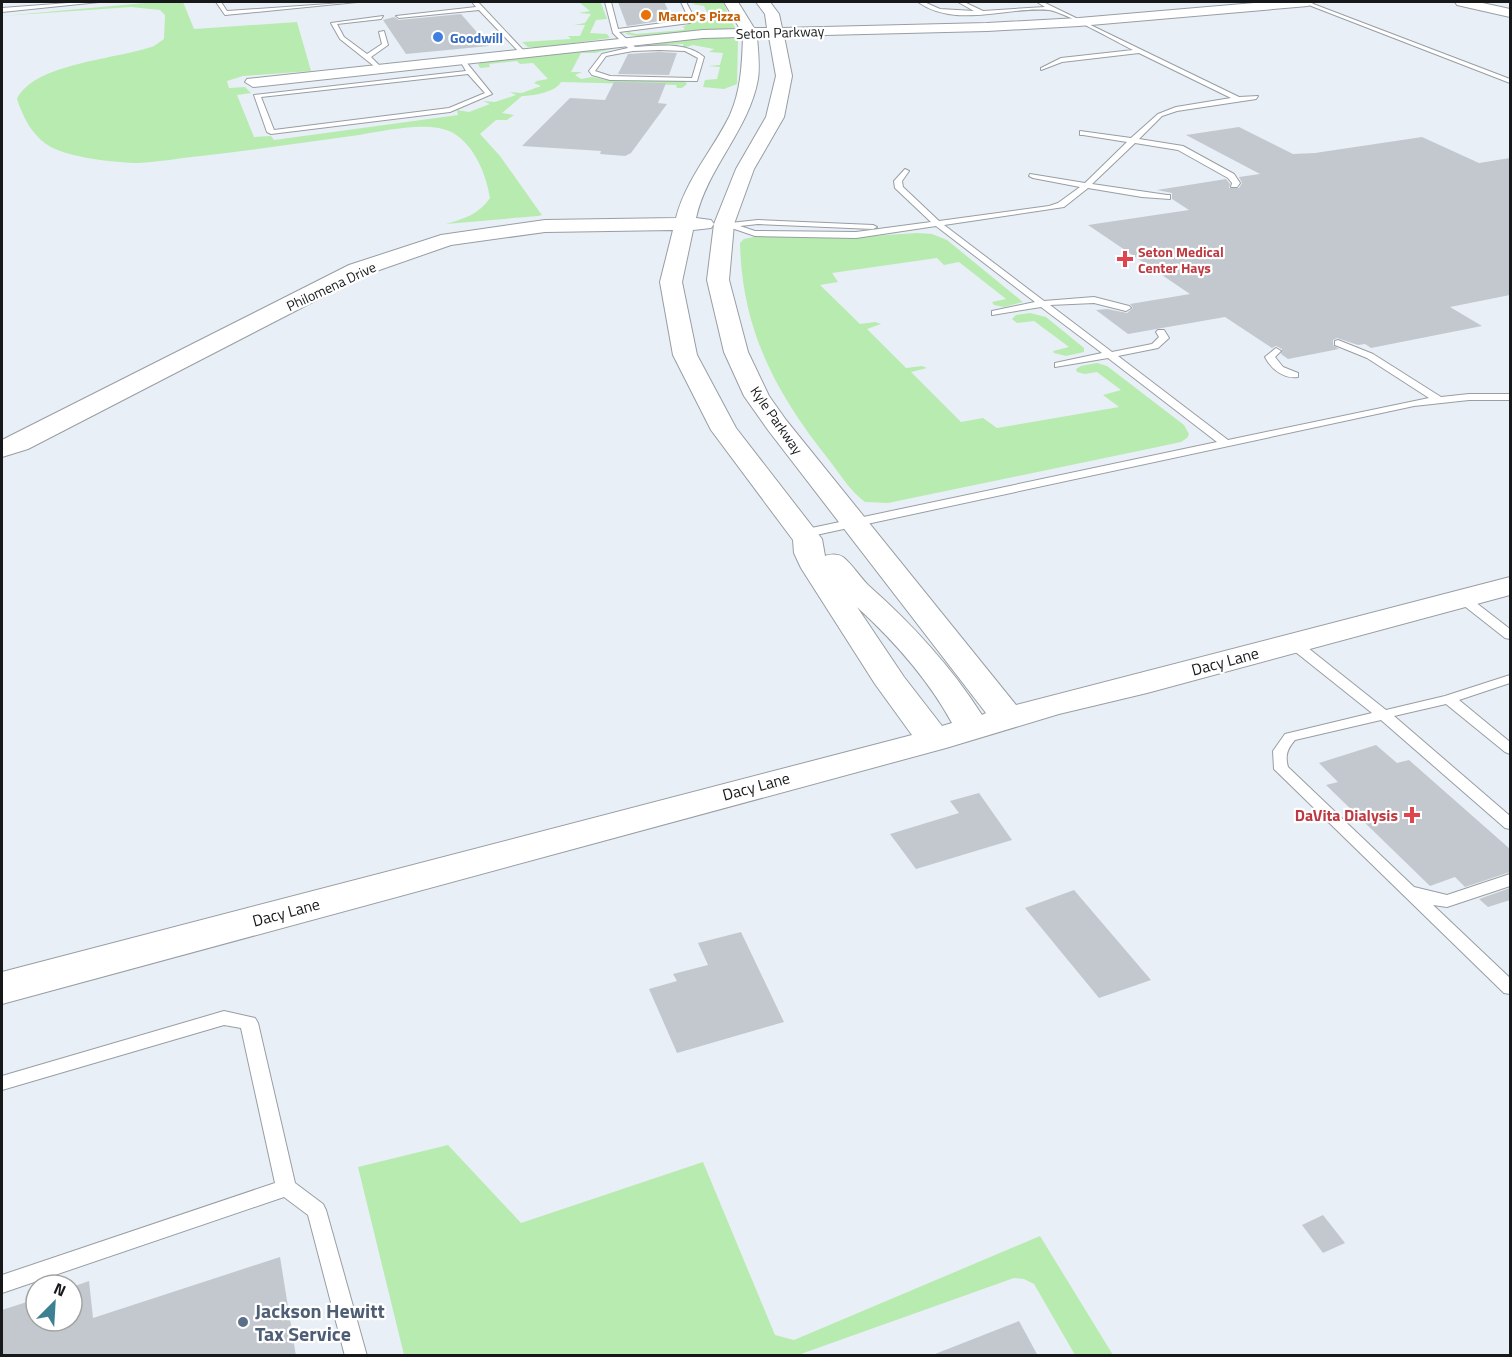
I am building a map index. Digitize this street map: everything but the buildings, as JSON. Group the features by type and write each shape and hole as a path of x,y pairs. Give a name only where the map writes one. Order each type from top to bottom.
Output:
{"street":[{"path":"732,2 750,33 750,78 738,114 707,166 683,223 671,282 685,355 724,430 804,537 825,555 847,582 885,616 921,656 957,699 973,729"},
{"name":"Kyle Parkway","path":"763,2 772,14 784,76 775,117 745,169 724,225 718,280 736,352 757,396 777,425 1008,718"},
{"name":"Seton Parkway","path":"255,89 379,68 466,65 522,52 626,47 703,34 987,27 1079,22 1306,2"},
{"path":"1462,2 1510,13"},
{"name":"Philomena Drive","path":"2,449 19,443 357,270 448,239 545,226 683,223 724,225"},
{"path":"804,537 816,568 892,684 934,740"},
{"name":"Dacy Lane","path":"2,988 1510,586"}],"lane":[{"path":"2,10 96,2"},
{"path":"219,2 225,14 354,2"},
{"path":"248,2 254,11"},
{"path":"475,2 522,52"},
{"path":"608,2 616,30 626,47"},
{"path":"616,30 688,22 692,19 684,2"},
{"path":"921,2 939,11 982,13 1053,8"},
{"path":"960,2 982,13"},
{"path":"1040,2 1238,99"},
{"path":"1306,2 1510,81"},
{"path":"399,16 480,8"},
{"path":"379,68 368,56 343,42 334,22 381,17"},
{"path":"368,56 385,45 382,32"},
{"path":"626,47 610,62 606,72 613,76 695,79"},
{"path":"695,79 610,78 594,74 592,71 604,55 626,47 676,49 698,53 701,57 695,88"},
{"path":"1043,69 1061,60 1138,51"},
{"path":"466,65 489,94 450,110 271,132 255,89 466,65"},
{"path":"724,225 755,233 856,235 1055,207 1069,201 1166,112 1256,97"},
{"path":"1083,133 1187,151 1231,177 1236,183 1234,185"},
{"path":"905,171 898,181 899,188 939,225 1227,444"},
{"path":"1034,176 1142,195 1167,196"},
{"path":"995,313 1092,298 1112,302 1126,308"},
{"path":"1058,365 1155,346 1164,338 1161,332"},
{"path":"1338,343 1353,347 1376,360 1437,399"},
{"path":"1275,351 1270,357 1272,364 1294,375"},
{"path":"804,537 854,522 1437,399 1510,397"},
{"path":"1462,598 1510,635"},
{"path":"1293,644 1384,715 1510,824"},
{"path":"1510,679 1449,699 1290,737 1282,745 1278,756 1281,769 1510,988"},
{"path":"1449,699 1510,749"},
{"path":"1405,887 1424,897 1447,901 1510,880"},
{"path":"2,1083 224,1017 249,1023 286,1188 316,1210 356,1356"},
{"path":"2,1284 286,1188"}],"green space":[{"path":"156,2 183,2 194,29 297,22 311,71 243,76 227,81 229,88 245,87 251,93 237,95 254,137 271,136 274,140 458,115 457,110 469,112 490,104 483,101 495,102 516,95 510,92 522,93 541,86 534,83 537,81 548,79 533,63 520,64 517,61 489,64 490,67 480,68 478,64 484,61 619,46 621,47 595,53 581,53 571,72 582,72 575,75 581,79 592,77 606,80 685,81 687,84 682,88 677,88 676,85 561,82 549,91 522,96 502,113 514,115 507,120 496,120 480,134 500,156 542,215 538,216 446,224 471,215 490,198 482,170 467,145 453,133 432,127 394,129 138,163 77,156 46,144 28,124 17,99 26,87 41,77 59,70 154,46 164,39 165,15 160,10 131,7 2,16"},
{"path":"579,2 601,3 607,19 596,20 590,33 607,34 610,38 545,47 528,47 522,42 571,39 568,36 580,36 585,25 574,25 585,23 591,14 579,13 590,11"},
{"path":"723,2 735,28 642,37 625,34 683,30 685,28 682,27 696,21 711,20 704,6 691,4"},
{"path":"727,37 738,40 737,84 724,89 703,87 705,80 717,79 720,67 708,66 720,65 723,53 709,52 714,49 693,45 683,48 683,44 641,46 698,38"},
{"path":"932,234 947,240 1023,302 1004,307 994,305 992,302 1006,299 959,262 944,265 937,258 832,273 838,282 820,285 860,324 875,322 881,324 867,329 906,368 922,366 927,368 911,372 961,422 983,418 997,428 1119,407 1103,395 1121,390 1097,372 1085,374 1077,372 1076,369 1081,366 1097,363 1107,366 1184,425 1189,434 1187,438 1181,442 888,503 865,502 850,488 810,435 778,385 765,359 747,305 740,243 744,239 758,236 840,238"},
{"path":"1030,313 1046,317 1084,348 1084,352 1066,356 1054,353 1053,351 1069,347 1034,321 1017,323 1012,319 1016,315"},
{"path":"448,1145 521,1223 703,1162 775,1335 794,1340 1040,1236 1113,1355 1075,1355 1034,1284 1024,1279 1014,1278 798,1355 404,1355 358,1167"}],"place":[{"name":"Marco's Pizza","path":"646,15"},
{"name":"Goodwill","path":"438,37"},
{"name":"Seton Medical Center Hays","path":"1125,259"},
{"name":"DaVita Dialysis","path":"1412,815"},
{"name":"Jackson Hewitt Tax Service","path":"243,1322"}]}
